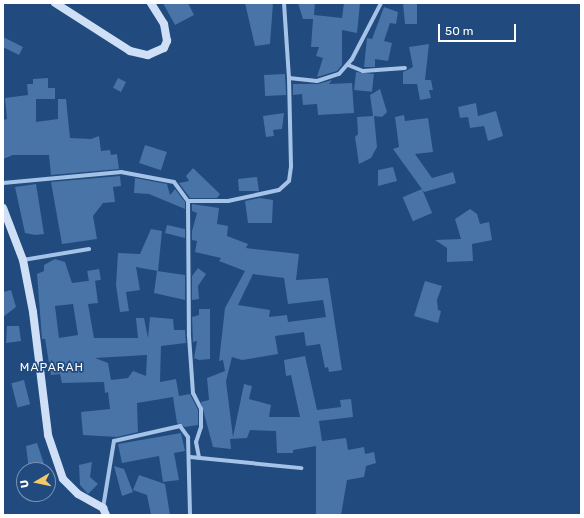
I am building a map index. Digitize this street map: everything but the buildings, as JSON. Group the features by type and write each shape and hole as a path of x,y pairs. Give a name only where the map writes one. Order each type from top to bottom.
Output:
{"street":[{"path":"55,3 130,51 148,55 164,48 167,40 164,24 151,3"},
{"path":"188,202 228,201 279,190 289,181 289,78 284,3"},
{"path":"289,78 324,80 339,74 348,65 382,3"},
{"path":"348,65 363,71 405,68"},
{"path":"3,183 121,172 174,182 188,202 189,336 193,393 201,409 202,427 196,442 199,458"},
{"path":"3,208 23,260 33,312 48,435 63,479 78,494 105,512 114,441 180,426 187,431 190,457 190,515"},
{"path":"23,260 89,249"},
{"path":"190,457 300,468"}],"district":[{"name":"MAPARAH","path":"52,368"}]}
